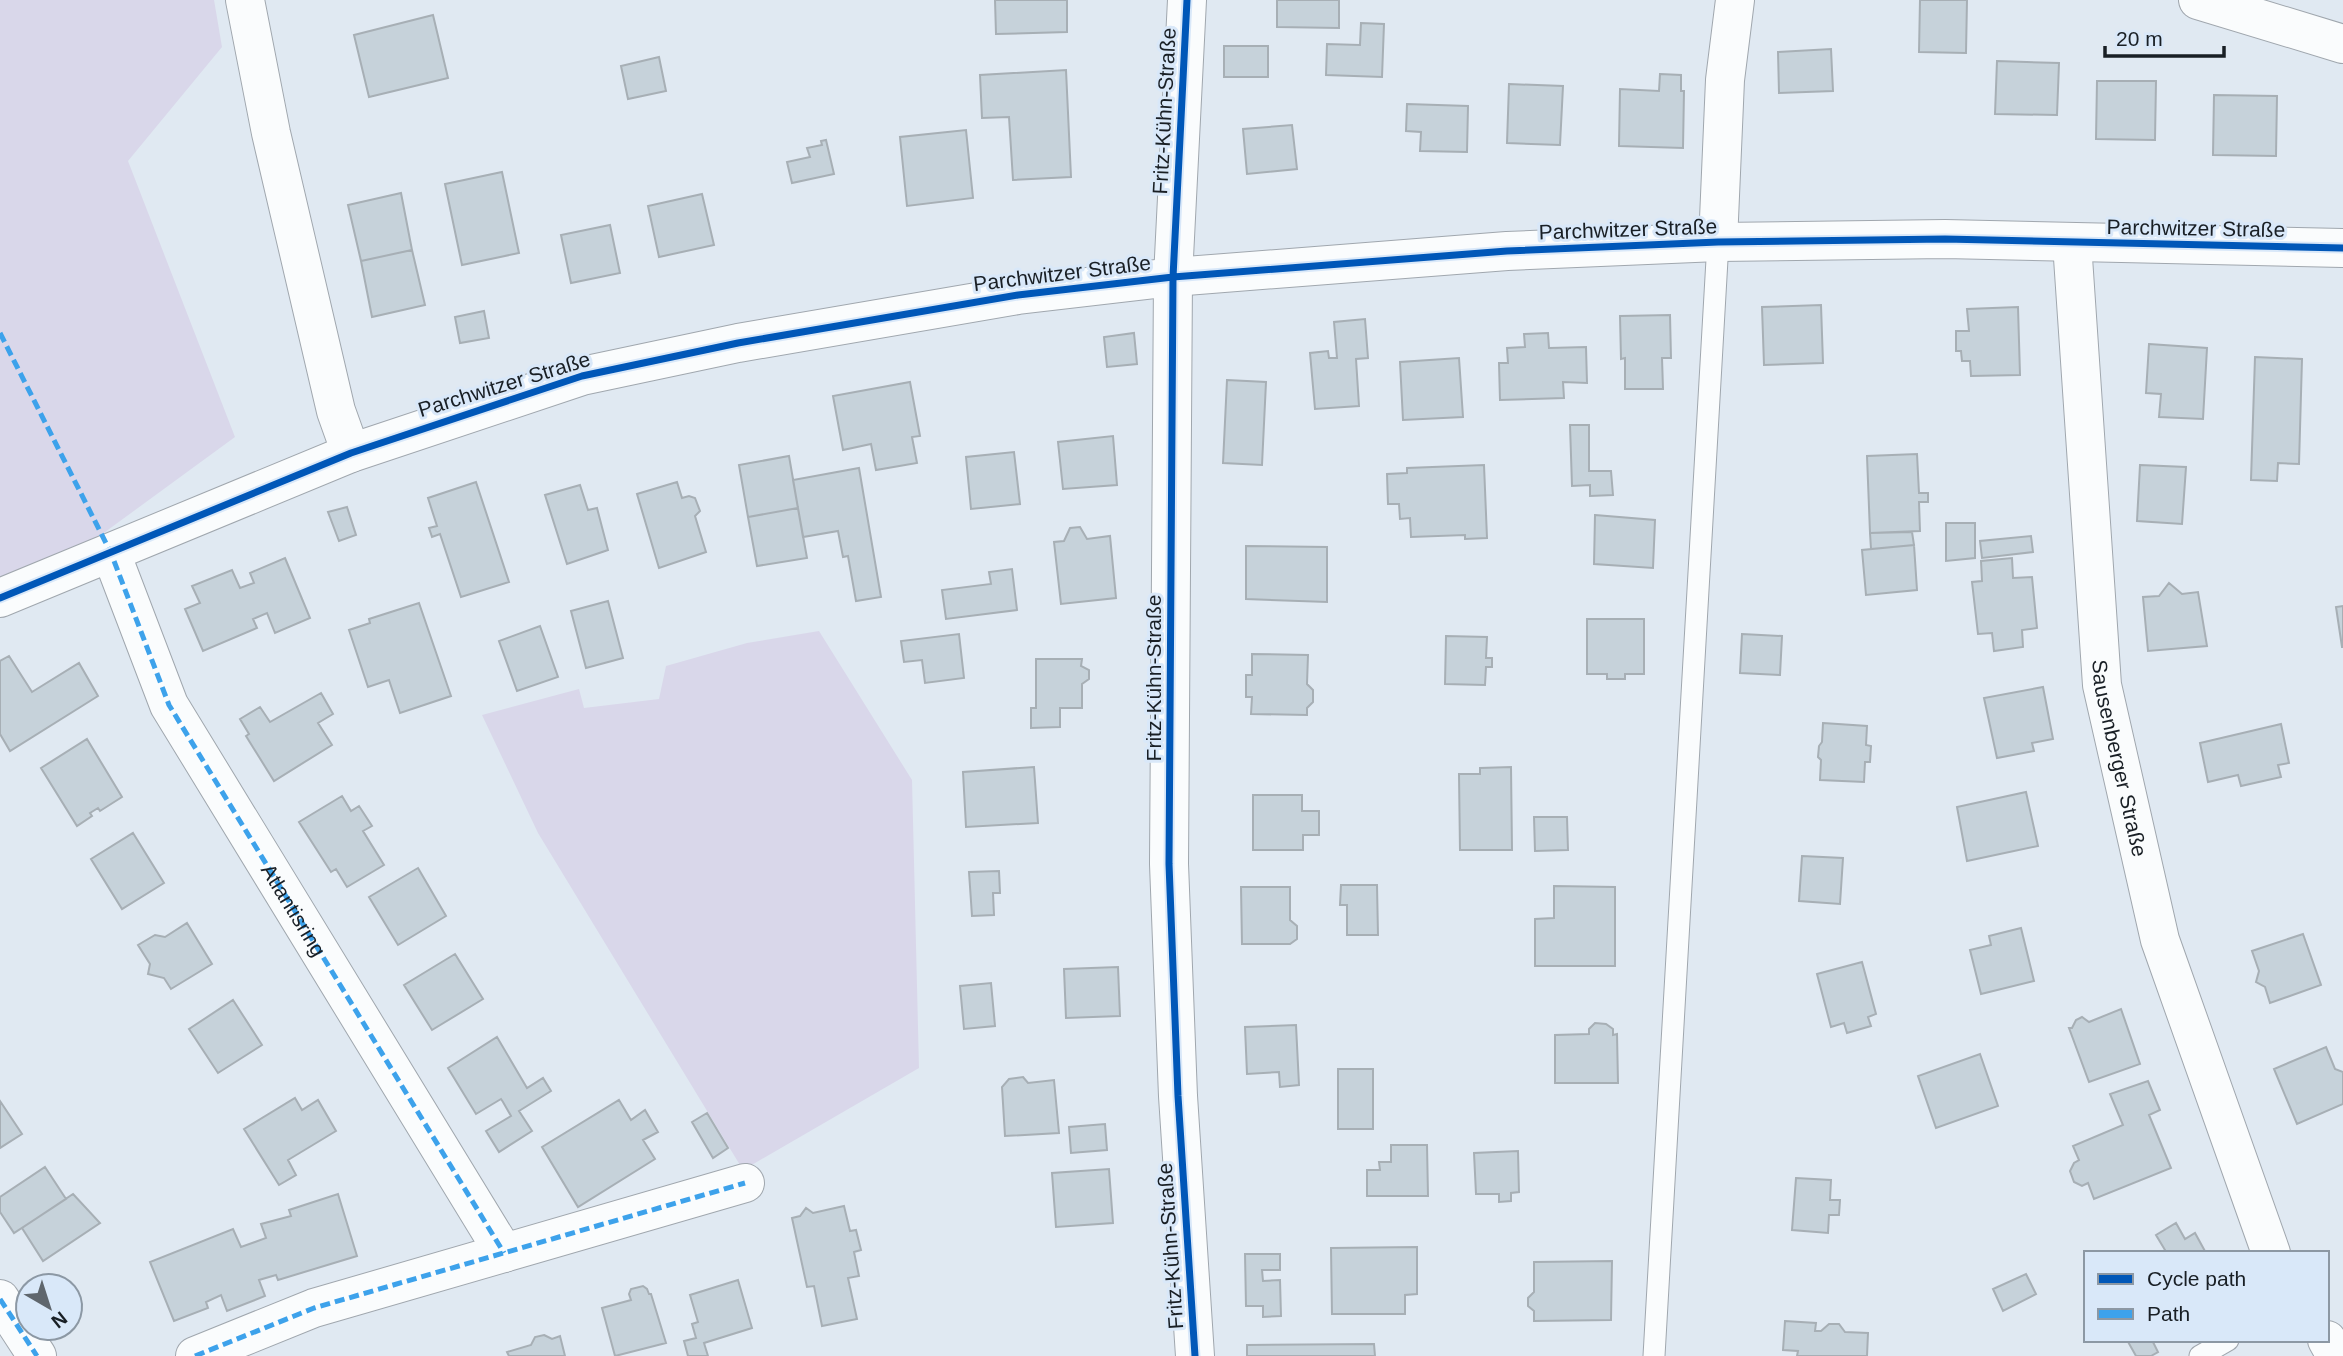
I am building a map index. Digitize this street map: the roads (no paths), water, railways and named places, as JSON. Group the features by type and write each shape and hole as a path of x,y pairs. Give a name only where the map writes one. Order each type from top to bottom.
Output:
{"main road":[{"path":"245,0 271,133 333,398 351,453"},
{"name":"Fritz-Kühn-Straße","path":"1187,0 1174,276 1169,864 1178,1096 1195,1356"},
{"name":"Parchwitzer Straße","path":"1718,242 1725,80 1735,0"},
{"path":"2198,0 2343,44"},
{"name":"Parchwitzer Straße","path":"0,598 351,453 582,376 738,343 1018,295 1174,276 1507,251 1718,242 1945,239 2343,248"},
{"name":"Sausenberger Straße","path":"2072,243 2102,685 2160,940 2270,1251"},
{"name":"Atlantisring","path":"111,553 169,705 504,1253"},
{"path":"195,1356 314,1308 746,1182"},
{"path":"0,1299 37,1356"}],"lane":[{"path":"1654,1356 1718,242"},
{"path":"2200,1356 2224,1342"}]}
